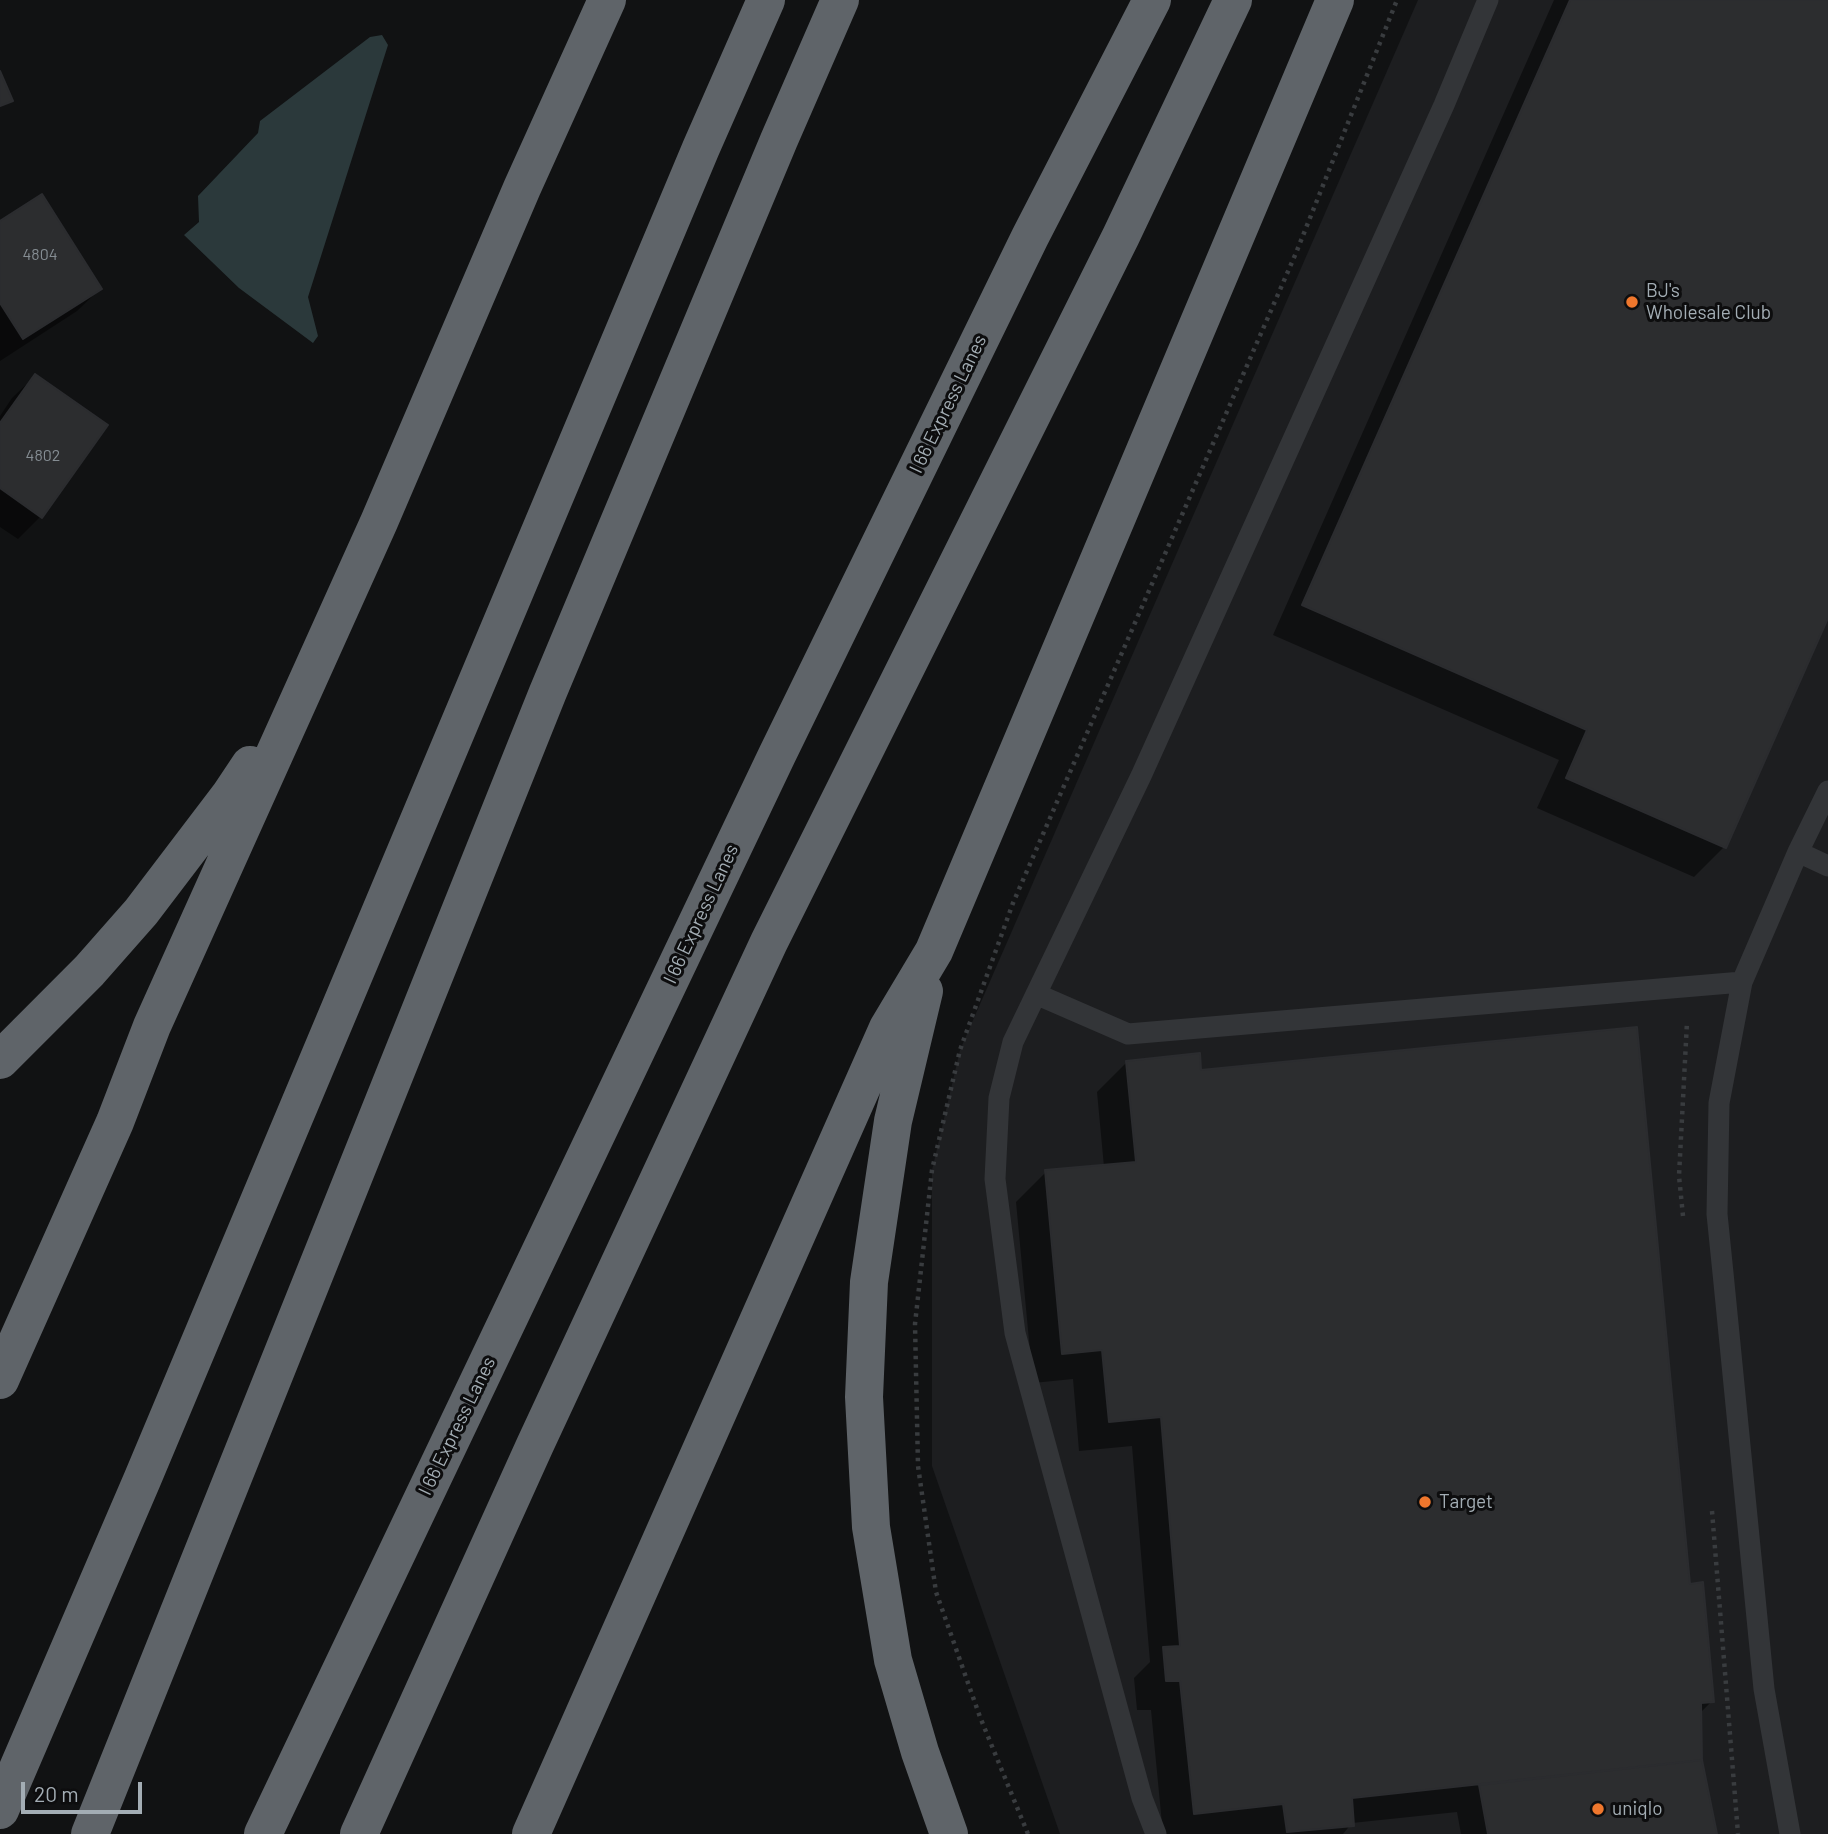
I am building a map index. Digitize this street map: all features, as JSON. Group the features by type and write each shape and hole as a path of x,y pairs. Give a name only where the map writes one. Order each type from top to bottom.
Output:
{"highway":[{"path":"0,1380 115,1122 152,1026 379,522 522,188 607,0"},
{"path":"0,1810 142,1480 695,161 766,0"},
{"path":"90,1834 548,692 840,0"},
{"name":"I 66 Express Lanes","path":"263,1834 783,743 1030,237 1152,0"},
{"path":"359,1834 535,1445 769,942 1115,249 1233,0"},
{"path":"531,1834 888,1028 934,951 1335,0"},
{"path":"0,1060 89,971 141,912 230,795 274,729 322,646"},
{"path":"934,951 893,1121 869,1282 864,1397 871,1527 893,1660 920,1752 949,1834"}],"lane":[{"path":"1156,1834 1142,1798 1015,1333 995,1179 999,1098 1013,1042 1162,731 1444,105 1488,0"},
{"path":"1790,1834 1765,1689 1717,1214 1719,1103 1742,982 1798,852 1828,791"},
{"path":"1798,852 1828,866"},
{"path":"1036,994 1128,1034 1742,982"}],"shaded area":[{"path":"1418,0 1828,0 1828,1834 1060,1834 932,1466 932,1170 960,1050"},
{"path":"382,35 388,45 308,297 318,336 313,343 239,288 184,235 199,222 198,196 258,133 260,121 370,37"}],"building":[{"name":"BJ's Wholesale Club","path":"1570,0 1828,0 1828,618 1726,848 1566,778 1587,730 1302,605"},
{"path":"0,71 13,101 0,106"},
{"path":"42,194 102,289 23,339 0,303 0,221"},
{"path":"35,374 108,425 42,518 0,488 0,423"},
{"name":"Target","path":"1637,1027 1690,1584 1703,1582 1714,1702 1701,1703 1702,1760 1352,1798 1354,1826 1287,1832 1283,1804 1194,1814 1180,1681 1166,1681 1163,1647 1180,1646 1161,1417 1109,1422 1102,1350 1062,1354 1045,1170 1136,1162 1126,1061 1200,1053 1201,1070"},
{"name":"uniqlo","path":"1702,1760 1717,1834 1488,1834 1479,1785"}],"place":[{"name":"BJ's Wholesale Club","path":"1632,302"},
{"name":"Target","path":"1425,1502"},
{"name":"uniqlo","path":"1598,1809"}]}
